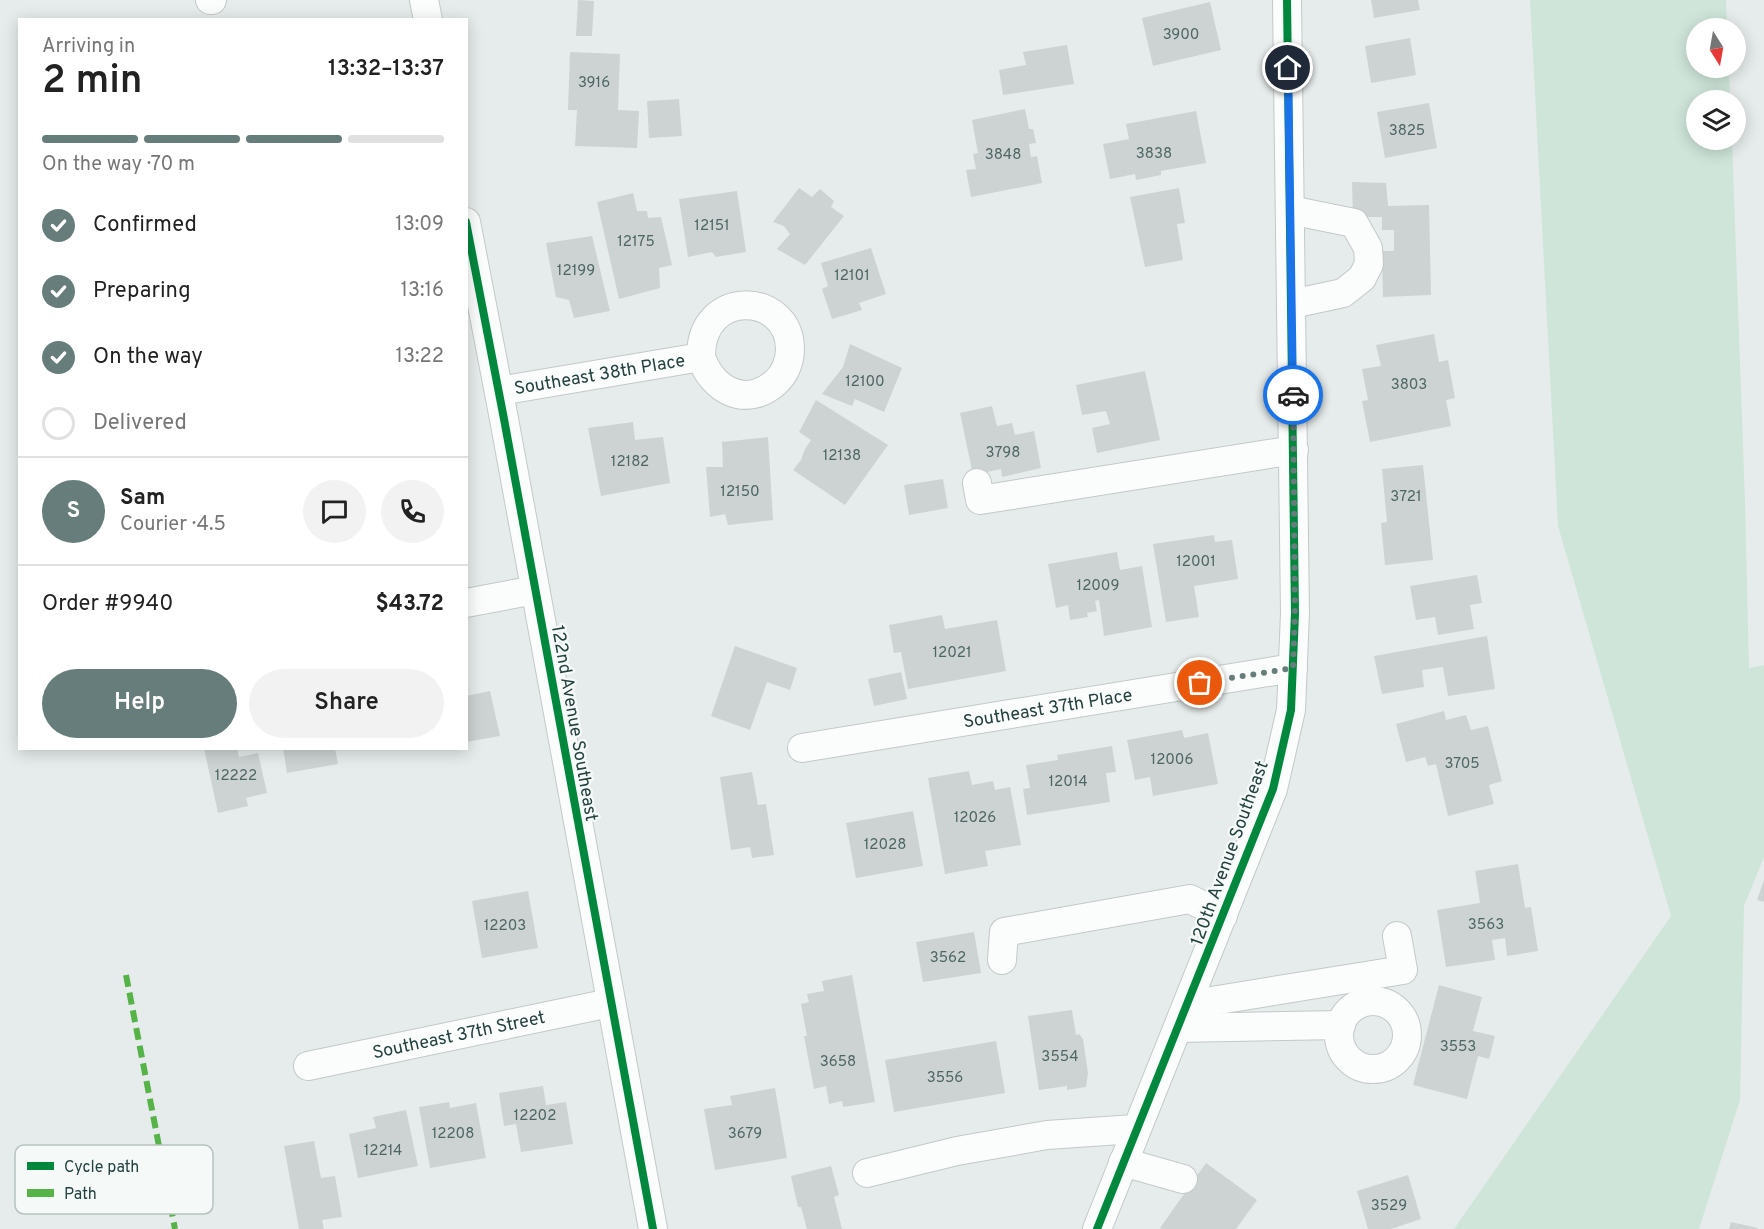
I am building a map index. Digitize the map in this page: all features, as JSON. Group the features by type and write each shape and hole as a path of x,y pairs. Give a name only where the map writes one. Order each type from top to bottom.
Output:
{"street":[{"path":"424,0 428,18"},
{"name":"120th Avenue Southeast","path":"1097,1229 1273,789 1291,710 1295,613 1287,0"},
{"path":"1290,210 1354,223 1368,248 1369,264 1362,278 1343,293 1292,304"},
{"name":"122nd Avenue Southeast","path":"468,232 653,1229"},
{"name":"Southeast 38th Place","path":"499,391 700,357"},
{"path":"977,483 980,500 1294,450"},
{"path":"468,603 535,590"},
{"name":"Southeast 37th Place","path":"802,748 1293,668"},
{"path":"1002,960 1004,932 1190,899 1223,916"},
{"path":"1183,1016 1403,970 1397,936"},
{"name":"Southeast 37th Street","path":"308,1066 610,1004"},
{"path":"1183,1016 1341,1025"},
{"path":"867,1173 957,1151 1047,1135 1136,1129"},
{"path":"1123,1162 1183,1179"}],"green space":[{"path":"1530,0 1726,0 1727,18 1686,18 1686,78 1729,78 1730,90 1686,90 1686,150 1732,150 1749,668 1764,665 1764,857 1744,906 1740,1100 1699,1229 1454,1229 1671,916 1558,526"}],"building":[{"path":"578,0 594,1 592,36 576,36"},
{"path":"1371,0 1418,0 1420,10 1374,18"},
{"path":"1210,2 1221,50 1153,66 1142,18"},
{"path":"1410,38 1416,75 1371,83 1365,46"},
{"path":"1067,45 1074,84 1003,95 999,70 1026,65 1023,52"},
{"path":"570,52 620,54 618,110 639,111 637,148 575,146 577,110 568,110"},
{"path":"679,99 682,136 649,138 647,101"},
{"path":"1429,103 1437,148 1385,158 1377,112"},
{"path":"1025,109 1029,129 1033,129 1036,143 1029,144 1031,157 1037,156 1042,183 971,197 966,170 976,169 973,154 978,153 972,120"},
{"path":"1196,111 1206,163 1161,171 1161,175 1136,180 1135,174 1110,179 1103,144 1129,139 1126,124"},
{"path":"1352,182 1386,183 1388,206 1429,205 1431,295 1383,297 1382,251 1394,251 1394,230 1382,230 1382,217 1353,217"},
{"path":"799,188 812,197 820,189 834,201 831,207 844,216 805,265 777,249 790,234 784,226 773,222"},
{"path":"1179,188 1185,223 1177,224 1183,260 1145,267 1130,197"},
{"path":"737,191 746,252 716,257 712,252 688,257 679,199"},
{"path":"633,193 637,211 647,211 648,218 661,217 672,265 659,268 660,288 619,299 597,202"},
{"path":"592,236 610,311 574,318 569,300 556,297 546,243"},
{"path":"871,248 886,294 859,303 862,310 832,319 822,289 828,286 821,263"},
{"path":"1434,334 1439,362 1448,360 1455,398 1446,400 1451,426 1370,442 1362,401 1368,400 1362,369 1381,366 1376,345"},
{"path":"850,344 902,368 884,412 855,399 852,406 822,394 843,367"},
{"path":"1145,371 1160,440 1097,453 1092,428 1110,424 1106,411 1082,415 1076,385"},
{"path":"816,400 888,445 845,505 793,470 811,440 799,432"},
{"path":"992,406 997,426 1012,423 1015,435 1034,431 1041,468 1002,477 1001,469 973,475 960,413"},
{"path":"633,422 635,440 663,437 670,483 601,496 588,428"},
{"path":"768,437 773,520 728,525 725,514 710,517 706,467 723,467 722,442"},
{"path":"1423,465 1433,560 1385,565 1381,523 1387,522 1382,469"},
{"path":"943,479 948,508 909,515 904,485"},
{"path":"1214,535 1215,542 1232,540 1238,579 1194,586 1199,617 1166,622 1153,544"},
{"path":"1117,552 1120,570 1142,566 1152,627 1104,636 1099,600 1095,601 1097,611 1087,613 1088,617 1070,620 1068,605 1056,608 1048,564"},
{"path":"1477,575 1482,603 1470,605 1474,629 1438,635 1435,617 1416,620 1410,586"},
{"path":"942,615 945,629 997,620 1006,671 908,689 901,652 894,653 889,625"},
{"path":"1487,636 1495,689 1448,696 1443,667 1422,670 1424,687 1382,694 1374,656"},
{"path":"735,646 797,668 790,690 767,682 750,730 711,716"},
{"path":"901,672 907,699 874,706 868,679"},
{"path":"490,691 500,736 468,742 468,696"},
{"path":"1444,711 1446,720 1466,715 1471,730 1488,726 1502,781 1489,785 1494,804 1448,816 1436,764 1428,766 1425,757 1406,762 1396,724"},
{"path":"1182,730 1184,738 1208,733 1218,784 1153,796 1150,777 1135,780 1127,740"},
{"path":"1112,746 1116,772 1106,773 1110,802 1027,815 1023,789 1030,788 1026,765 1058,760 1057,755"},
{"path":"204,750 237,750 239,757 258,753 267,793 246,798 248,806 218,813"},
{"path":"283,750 335,750 338,764 287,773"},
{"path":"969,771 972,785 993,781 995,790 1010,787 1021,845 985,851 988,866 945,874 928,778"},
{"path":"752,772 758,805 766,804 774,855 752,858 750,847 731,850 720,777"},
{"path":"913,811 923,866 856,878 846,823"},
{"path":"1518,864 1525,908 1531,907 1538,951 1507,956 1505,938 1492,940 1495,960 1446,967 1437,910 1480,903 1475,871"},
{"path":"1764,880 1764,902 1757,900"},
{"path":"528,891 538,948 482,958 472,901"},
{"path":"974,932 981,973 923,982 916,942"},
{"path":"852,975 875,1102 843,1107 842,1101 829,1104 826,1086 814,1089 804,1036 807,1036 801,1004 809,1002 807,994 824,991 822,981"},
{"path":"1439,985 1482,997 1473,1031 1495,1036 1489,1059 1478,1056 1467,1099 1413,1085"},
{"path":"1072,1010 1076,1035 1079,1034 1083,1039 1088,1073 1086,1087 1067,1090 1067,1086 1039,1090 1028,1016"},
{"path":"996,1041 1005,1093 894,1112 885,1060"},
{"path":"543,1086 546,1105 566,1102 573,1144 521,1152 516,1124 504,1126 499,1093"},
{"path":"775,1088 787,1158 715,1170 704,1109 732,1105 730,1096"},
{"path":"449,1102 450,1108 476,1103 486,1158 430,1168 419,1107"},
{"path":"406,1110 418,1166 358,1178 349,1134 376,1128 373,1117"},
{"path":"314,1141 321,1178 335,1176 342,1217 322,1220 324,1229 299,1229 284,1146"},
{"path":"1206,1163 1257,1200 1236,1229 1160,1228"},
{"path":"831,1166 839,1195 834,1197 842,1229 807,1229 801,1207 798,1207 791,1176"},
{"path":"1408,1175 1421,1219 1391,1229 1368,1229 1357,1191"},
{"path":"1731,1222 1758,1228 1758,1229 1729,1229"}],"marked path":[{"path":"126,975 159,1145"},
{"path":"172,1214 175,1229"}],"cycle path":[{"path":"1097,1229 1273,789 1291,710 1295,613 1287,0"},
{"path":"468,232 653,1229"}],"way so far":[{"path":"1200,683 1293,668 1295,613 1293,395"}],"route":[{"path":"1288,68 1293,395"}]}
